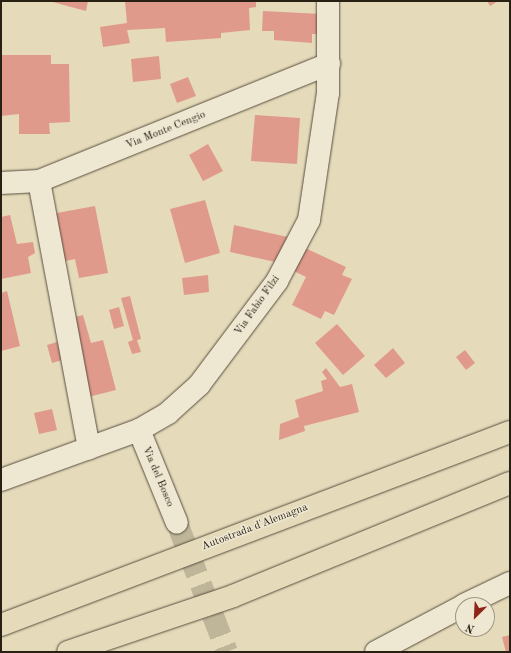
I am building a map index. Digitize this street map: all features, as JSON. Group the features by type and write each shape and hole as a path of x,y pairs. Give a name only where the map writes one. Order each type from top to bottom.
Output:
{"highway":[{"name":"Autostrada d'Alemagna","path":"1,625 510,432"},
{"path":"68,652 233,596 510,483"}],"street":[{"name":"Via Fabio Filzi","path":"1,480 139,430 168,413 199,385 276,281 309,220 328,93 328,1"},
{"name":"Via Monte Cengio","path":"1,183 39,181 329,64"},
{"path":"39,181 89,448"},
{"name":"Via del Bosco","path":"139,430 177,523"},
{"path":"481,597 510,583"},
{"path":"376,652 455,610"}],"building":[{"path":"49,1 88,1 86,11"},
{"path":"125,1 256,1 256,7 249,8 250,30 221,33 221,38 166,42 165,28 127,30 130,43 103,47 100,27 127,23"},
{"path":"487,1 498,1 490,6"},
{"path":"263,11 322,14 321,34 312,34 312,43 274,40 274,31 262,31"},
{"path":"1,55 51,55 51,64 69,64 70,122 49,123 50,134 19,134 19,114 1,116"},
{"path":"159,56 161,79 133,82 131,59"},
{"path":"188,77 196,96 177,103 170,84"},
{"path":"255,115 300,118 297,164 251,161"},
{"path":"208,144 223,171 203,181 189,155"},
{"path":"205,200 220,253 185,263 170,209"},
{"path":"95,206 108,273 79,278 75,259 56,263 46,215"},
{"path":"10,215 17,244 33,242 35,253 28,257 31,273 1,279 1,217"},
{"path":"234,225 292,238 280,263 230,252"},
{"path":"303,247 346,267 342,275 352,279 334,315 325,311 321,319 292,305 306,277 292,270"},
{"path":"208,275 209,292 184,295 182,278"},
{"path":"7,291 20,346 1,351 1,293"},
{"path":"130,296 141,339 137,340 141,352 132,354 128,342 133,340 121,298"},
{"path":"119,307 124,326 114,329 109,310"},
{"path":"83,315 91,343 103,340 116,390 88,397 67,319"},
{"path":"337,324 365,356 343,375 315,343"},
{"path":"57,342 62,360 52,363 47,345"},
{"path":"393,348 405,363 386,378 374,365"},
{"path":"465,350 475,363 466,370 456,357"},
{"path":"326,368 340,387 352,384 359,412 304,426 305,431 279,440 280,424 299,417 295,400 323,391 321,381 327,379 322,372"},
{"path":"52,409 57,430 39,434 34,413"},
{"path":"510,635 510,652 506,652 502,637"}],"tunnel":[{"path":"177,523 227,652"}]}
